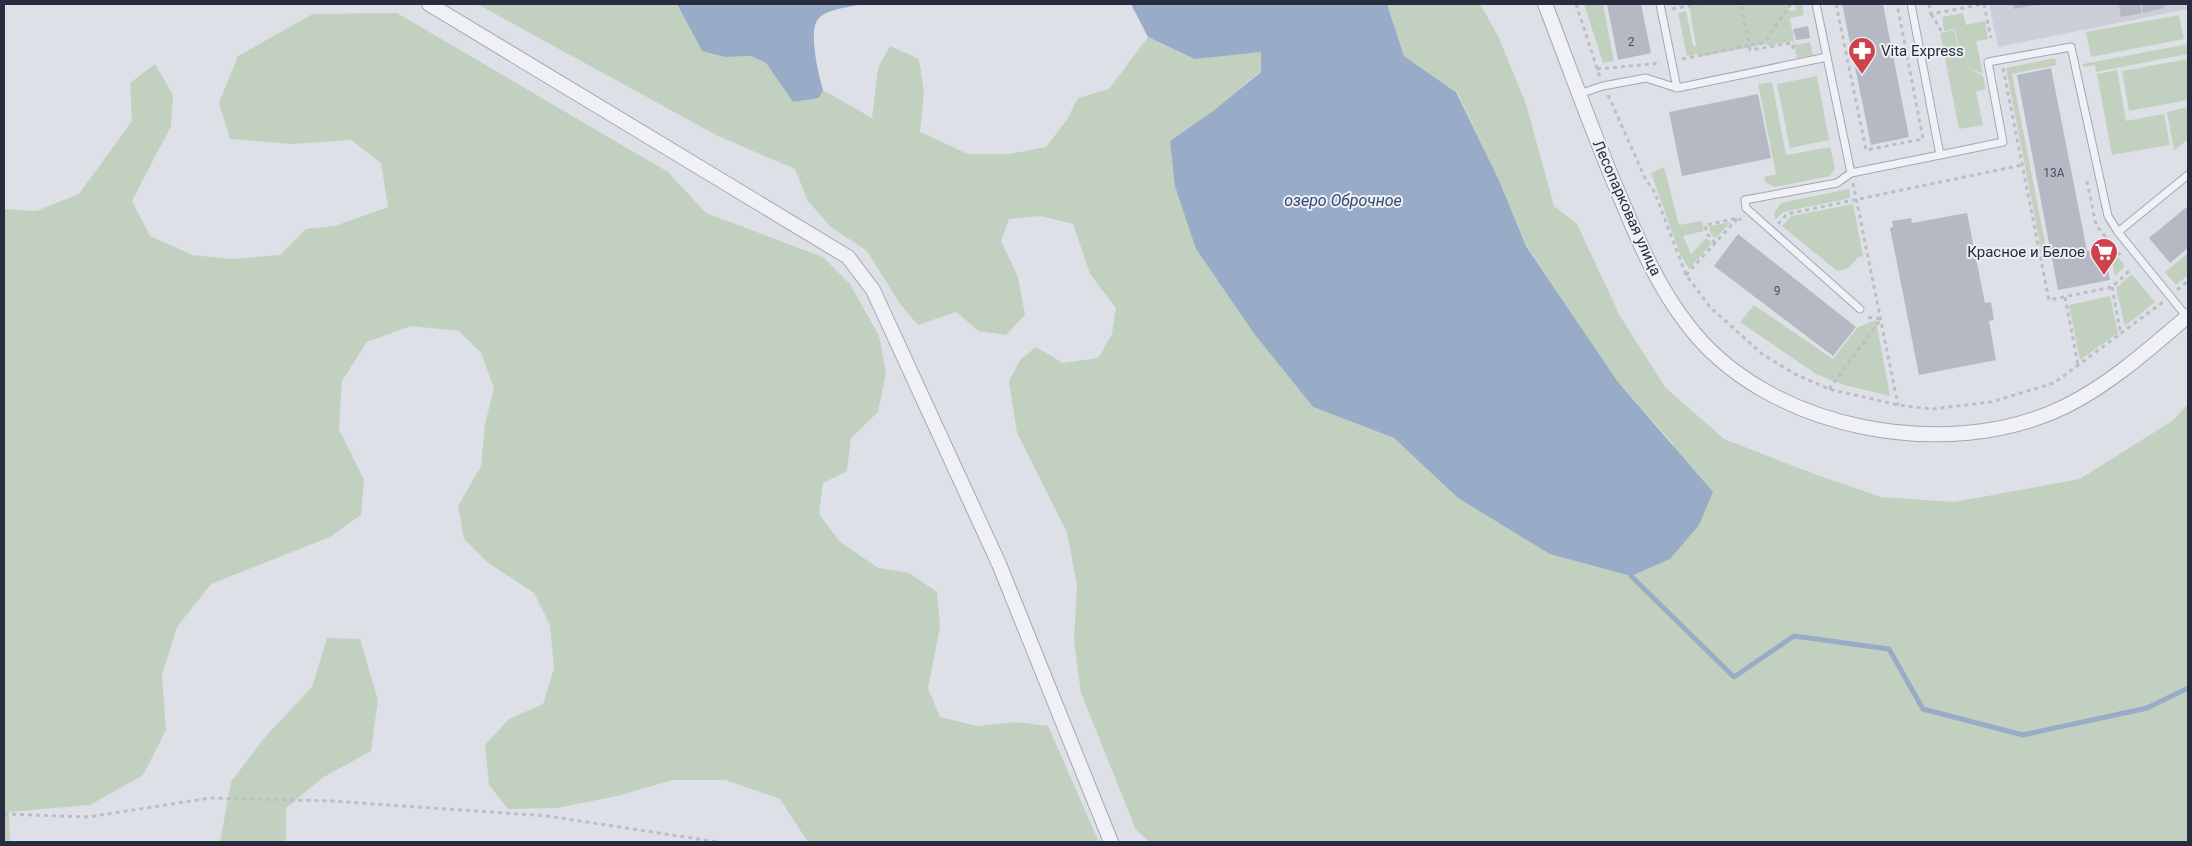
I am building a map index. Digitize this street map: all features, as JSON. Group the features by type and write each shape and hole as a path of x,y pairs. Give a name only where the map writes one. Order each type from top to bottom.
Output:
{"street":[{"path":"428,4 848,257 873,290 999,564 1110,842"},
{"name":"Лесопарковая улица","path":"1545,4 1578,95 1645,256 1666,294 1688,326 1716,356 1746,378 1786,402 1825,417 1879,430 1933,435 1977,433 2023,422 2065,406 2131,364 2188,316"}],"lane":[{"path":"1816,4 1851,173"},
{"path":"1911,4 1940,155"},
{"path":"1661,7 1677,88"},
{"path":"1860,309 1746,208 1745,200 1837,183 1851,173 2003,142 1988,62 2071,47 2104,205 2118,232 2188,316"},
{"path":"1578,95 1603,86 1646,78 1677,88 1827,57"},
{"path":"2118,232 2188,175"}],"path":[{"path":"1661,7 1698,4"},
{"path":"1741,4 1750,50 1792,43 1796,64"},
{"path":"1597,69 1672,61 1765,42 1791,4"},
{"path":"1836,4 1866,150 1924,138 1897,4"},
{"path":"1929,4 1931,14 1942,32"},
{"path":"1931,14 1984,4 1991,38"},
{"path":"2003,66 2049,300 2112,287 2131,269"},
{"path":"1772,231 1787,214 2022,165"},
{"path":"1851,173 1898,405"},
{"path":"1686,275 1746,208"},
{"path":"1716,243 1707,234 1705,225 1738,218 1745,223"},
{"path":"2112,287 2121,334"},
{"path":"2065,297 2078,365"},
{"path":"1863,317 1880,319"},
{"path":"1829,390 1880,319"},
{"path":"4,814 88,817 210,798 332,801 546,816 718,842"}],"shaded area":[{"path":"1989,4 2188,4 2188,9 1998,47"}],"green space":[{"path":"477,4 677,4 702,51 725,57 751,56 766,63 793,102 819,98 823,90 872,118 878,68 890,46 919,59 924,92 920,132 968,154 1009,154 1046,147 1066,121 1078,98 1109,89 1148,37 1195,59 1261,51 1261,71 1213,111 1170,141 1196,249 1255,335 1313,407 1394,438 1458,498 1674,445 1618,382 1526,245 1499,180 1457,92 1404,56 1387,4 1480,4 1498,36 1526,104 1554,206 1577,224 1620,316 1665,387 1724,439 1817,475 1881,497 1954,502 2080,479 2172,421 2188,404 2188,842 1150,842 1136,830 1081,693 1074,641 1077,585 1067,533 1017,433 1009,381 1020,360 1036,347 1063,363 1098,358 1112,334 1116,308 1090,274 1073,224 1040,216 1009,219 1001,241 1018,277 1025,315 1006,335 979,331 956,312 918,325 900,304 867,251 831,227 808,201 795,169 718,136"},
{"path":"1584,4 1603,4 1614,61 1603,63"},
{"path":"1689,4 1788,4 1789,11 1796,10 1795,4 1802,4 1804,15 1790,18 1795,45 1810,42 1813,55 1797,58 1793,41 1699,57 1698,54 1687,56 1678,13 1686,11 1693,46 1696,46"},
{"path":"397,13 668,172 706,213 823,257 850,284 879,336 886,373 878,412 851,438 847,471 823,483 819,514 839,541 878,568 909,573 937,592 940,627 928,688 940,717 977,726 1016,722 1048,726 1099,842 808,842 780,799 725,780 673,780 617,796 557,808 508,809 489,785 485,745 509,719 543,704 554,668 550,625 534,593 487,562 464,539 458,506 481,466 485,424 494,388 481,353 459,331 411,326 367,342 342,381 339,429 364,480 361,515 330,537 211,584 177,627 162,675 166,730 143,775 90,805 9,812 10,842 4,842 4,209 36,211 79,194 132,121 130,83 155,64 173,95 171,126 132,201 150,236 192,255 231,259 280,255 306,229 335,226 388,207 381,163 351,140 291,144 230,139 219,103 238,56 313,14"},
{"path":"1963,13 1966,25 1985,21 1988,39 1976,41 1983,74 1964,65 1983,76 1986,89 1974,92 1976,92 1983,125 1959,129 1940,33 1954,30 1960,58 1955,29 1944,31 1942,17"},
{"path":"2179,15 2184,39 2091,57 2086,32"},
{"path":"2188,44 2188,54 2096,72 2095,65 2083,67 2083,64"},
{"path":"2055,58 2057,65 2012,74 2046,248 2041,249 2006,68"},
{"path":"2188,59 2188,100 2129,111 2122,71"},
{"path":"2117,70 2126,121 2164,114 2170,145 2112,155 2097,74"},
{"path":"1817,76 1829,140 1790,148 1777,84"},
{"path":"1772,82 1786,155 1830,147 1835,168 1830,176 1775,187 1766,183 1764,177 1776,174 1758,84"},
{"path":"2188,107 2188,139 2174,151 2167,112"},
{"path":"1664,167 1679,225 1702,221 1704,231 1683,236 1691,254 1706,238 1712,243 1689,269 1680,254 1651,173"},
{"path":"1849,189 1851,198 1783,212 1775,220 1774,213 1781,203"},
{"path":"1853,204 1863,256 1858,257 1849,268 1837,271 1782,226 1791,216"},
{"path":"1731,222 1716,238 1711,235 1709,226"},
{"path":"2109,246 2125,266 2115,276"},
{"path":"2188,253 2188,275 2176,285 2165,272"},
{"path":"2132,274 2155,302 2125,326 2116,288"},
{"path":"2110,296 2118,333 2080,360 2069,305"},
{"path":"1754,305 1833,359 1858,327 1876,320 1890,396 1844,385 1816,374 1740,322"},
{"path":"327,638 360,639 378,700 371,751 322,778 286,808 286,842 220,842 231,782 265,737 312,687"}],"water":[{"path":"677,4 863,4 833,10 819,18 814,32 814,42 823,90 819,98 793,102 766,63 751,56 725,57 702,51"},
{"name":"озеро Оброчное","path":"1131,4 1387,4 1404,56 1456,92 1499,180 1526,246 1618,382 1713,492 1699,525 1670,559 1631,576 1550,554 1458,498 1394,438 1313,407 1255,335 1196,249 1175,186 1170,141 1213,111 1261,72 1261,52 1195,59 1148,37"}],"building":[{"path":"1607,4 1641,4 1651,53 1618,60"},
{"path":"1842,4 1883,4 1909,137 1871,145"},
{"path":"2013,4 2035,4 2036,5 2014,9"},
{"path":"2140,4 2142,13 2121,17 2119,6"},
{"path":"2142,4 2163,4 2164,8 2143,13"},
{"path":"1808,26 1810,38 1796,40 1793,29"},
{"path":"2051,68 2087,251 2104,248 2110,280 2058,290 2017,75"},
{"path":"1758,94 1771,158 1682,176 1669,112"},
{"path":"2188,206 2188,248 2170,263 2149,238"},
{"path":"1967,213 1985,303 1991,302 1994,320 1989,321 1996,360 1919,375 1890,228 1893,227 1892,221 1911,218 1912,223"},
{"path":"1738,234 1856,327 1833,356 1714,266"}],"waterway":[{"path":"1631,576 1734,677 1794,636 1889,649 1923,709 2023,735 2147,708 2188,688"}],"place":[{"name":"Vita Express","path":"1862,75"},
{"name":"Красное и Белое","path":"2104,276"}]}
